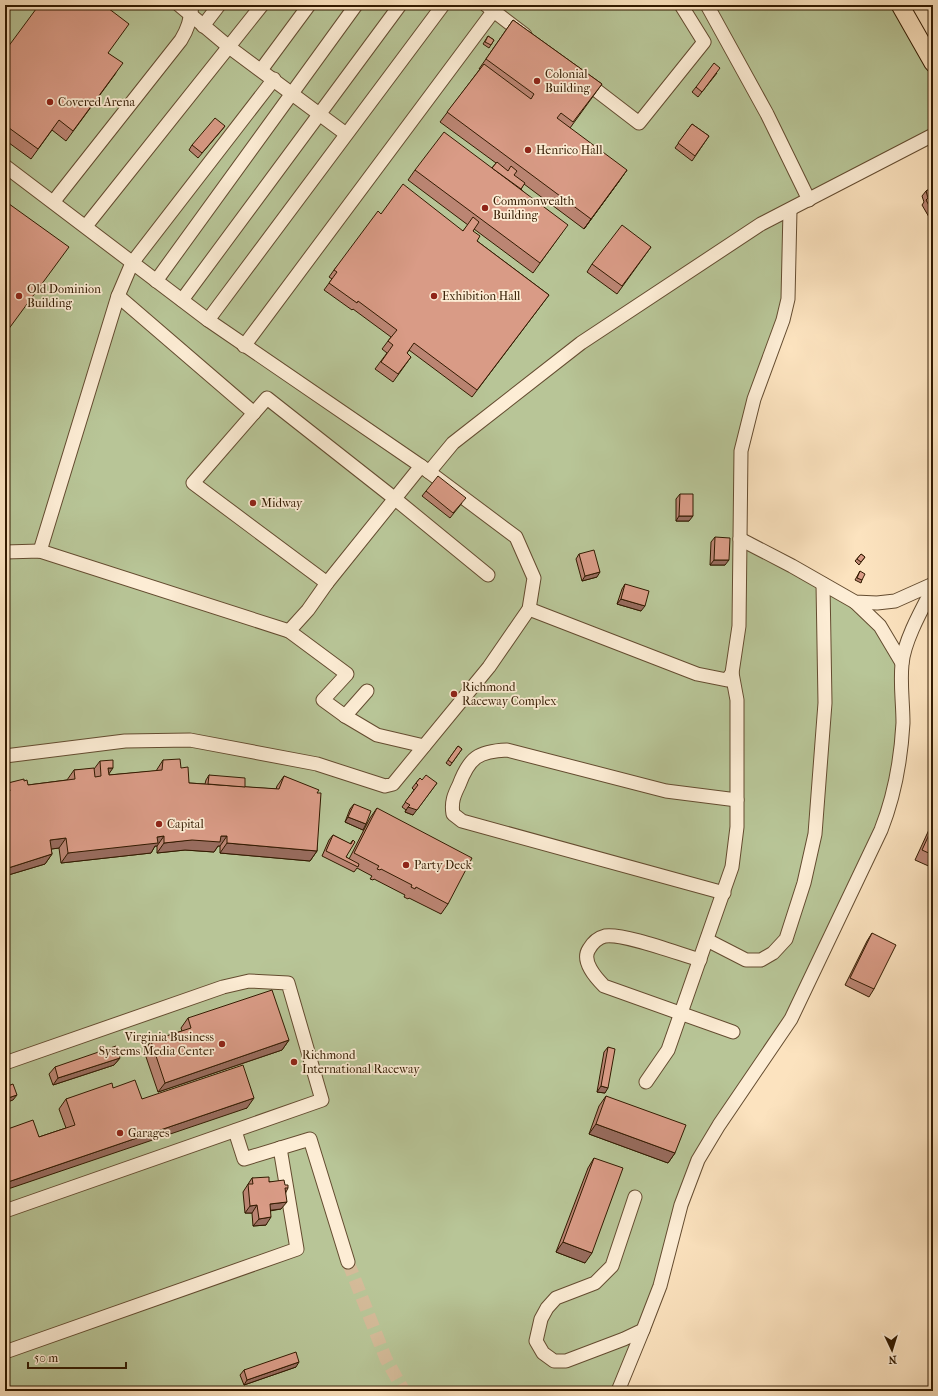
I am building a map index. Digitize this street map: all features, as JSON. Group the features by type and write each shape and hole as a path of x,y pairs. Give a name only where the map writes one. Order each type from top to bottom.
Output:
{"main road":[{"path":"900,5 933,63"}],"street":[{"path":"179,5 192,11 203,26 229,47 346,134"},
{"path":"203,26 219,5"},
{"path":"86,226 262,5"},
{"path":"261,70 309,5"},
{"path":"156,281 356,5"},
{"path":"182,300 400,5"},
{"path":"208,320 443,5"},
{"path":"576,74 639,123 704,42 681,5"},
{"path":"706,5 767,114 809,200"},
{"path":"244,346 485,24 493,7 538,45"},
{"path":"54,201 181,40 186,33 192,11"},
{"path":"40,551 118,296 132,263 274,79"},
{"path":"289,631 308,610 327,583 394,498 453,443 581,343 761,224 933,135"},
{"path":"5,166 54,201 132,263 208,320 425,469 516,537 534,578 529,609 490,667 393,784 385,786 317,764 190,740 125,741 5,756"},
{"path":"646,1082 668,1050 732,867 737,800 738,700 732,673 739,626 740,452 742,438 754,399 783,320 788,299 790,210"},
{"path":"118,296 254,413"},
{"path":"327,583 193,483 267,398 394,498 488,575"},
{"path":"740,539 792,566 855,602 880,626 902,663"},
{"path":"5,552 40,551 289,631 347,674 323,700 377,735 424,746"},
{"path":"707,940 746,960 761,960 773,953 786,938 804,883 815,834 825,702 823,584"},
{"path":"855,602 877,603 895,601 903,599 933,584"},
{"path":"618,1391 660,1286 681,1204 698,1160 791,1019 832,935 890,807 903,725 902,663 914,626 933,588"},
{"path":"529,609 697,674 727,680 732,673"},
{"path":"346,716 367,691"},
{"path":"724,893 462,821 453,814 451,803 466,767 478,757 491,751 507,750 666,791 737,800"},
{"path":"700,960 629,939 606,936 594,940 587,951 588,962 593,975 604,986 733,1032"},
{"path":"5,1063 223,986 249,981 288,983 322,1100 5,1211"},
{"path":"235,1131 244,1159 310,1139 348,1262"},
{"path":"5,1352 297,1249 280,1148"},
{"path":"635,1197 612,1266 595,1283 556,1298 547,1308 541,1319 536,1341 543,1353 554,1361 566,1361 624,1340 642,1330"}],"green space":[{"name":"Richmond Raceway Complex","path":"5,5 900,5 933,63 933,135 790,210 787,285 743,438 740,539 852,601 902,663 890,807 799,1000 720,1117 619,1391 5,1391"}],"building":[{"name":"Covered Arena","path":"39,5 104,5 129,24 108,53 123,63 73,131 59,120 38,149 5,125 5,51"},
{"path":"513,20 602,84 573,122 561,113 557,118 627,170 591,219 447,112 484,64 531,99 534,94 486,59"},
{"path":"488,36 494,40 491,45 485,42"},
{"path":"714,63 720,68 702,92 696,87"},
{"path":"215,118 225,126 202,153 192,145"},
{"path":"692,124 709,136 695,156 678,143"},
{"name":"Commonwealth Building","path":"444,132 568,225 540,263 415,170"},
{"path":"497,162 508,171 511,166 517,171 514,175 525,183 521,189 492,168"},
{"name":"Exhibition Hall","path":"403,184 463,231 473,217 479,222 473,231 480,236 477,241 549,295 477,390 414,343 407,353 411,357 398,374 381,362 393,345 388,341 397,330 358,301 357,303 329,283 337,272 334,270 378,211 381,214"},
{"path":"933,187 933,213 926,200 928,198 926,191"},
{"name":"Old Dominion Building","path":"5,201 69,247 5,334"},
{"path":"622,225 651,247 622,286 592,264"},
{"path":"438,476 466,498 453,513 426,491"},
{"path":"680,494 693,494 693,516 679,516"},
{"path":"715,537 730,538 729,560 714,560"},
{"path":"594,550 600,572 585,576 579,554"},
{"path":"861,554 865,557 861,562 857,559"},
{"path":"860,571 865,574 862,580 857,578"},
{"path":"625,584 649,591 645,606 621,599"},
{"path":"458,746 462,749 452,763 448,760"},
{"name":"Capital","path":"180,759 181,768 188,767 189,783 279,789 284,776 319,790 317,793 321,793 317,851 227,843 227,836 221,836 220,842 192,840 164,843 164,836 157,837 158,843 68,853 66,838 50,840 52,854 5,869 5,792 10,791 8,783 24,779 24,781 27,780 28,785 75,779 74,770 94,768 95,777 101,776 100,761 113,760 113,768 108,768 109,775 162,770 163,760"},
{"path":"209,775 245,778 245,787 208,784"},
{"path":"426,775 437,783 417,810 408,807 410,805 405,802 418,785 416,783 420,778 422,780"},
{"path":"354,804 371,811 366,824 348,817"},
{"name":"Party Deck","path":"377,808 472,858 448,904 416,887 415,889 411,887 412,885 381,869 377,869 379,866 354,853"},
{"path":"933,826 933,855 922,850"},
{"path":"333,835 351,844 353,840 355,842 346,857 359,864 358,867 326,851"},
{"path":"872,933 896,945 874,989 850,978"},
{"name":"Virginia Business Systems Media Center","path":"272,990 289,1040 165,1083 151,1041 191,1028 188,1018"},
{"path":"116,1046 120,1058 58,1078 55,1067"},
{"path":"608,1047 615,1049 608,1088 601,1086"},
{"name":"Garages","path":"243,1065 254,1098 5,1183 5,1130 33,1120 39,1137 75,1125 66,1099 112,1083 113,1088 135,1080 142,1099"},
{"path":"13,1084 17,1095 5,1099 5,1087"},
{"path":"606,1096 686,1125 675,1153 596,1124"},
{"path":"594,1158 623,1168 592,1253 563,1242"},
{"path":"269,1177 269,1182 284,1180 285,1185 288,1185 288,1188 285,1188 287,1202 270,1204 271,1217 259,1219 257,1205 250,1206 248,1184 253,1184 252,1178"},
{"path":"296,1352 299,1362 247,1380 244,1370"}],"tunnel":[{"path":"348,1262 386,1359 404,1391"}],"place":[{"name":"Colonial Building","path":"537,81"},
{"name":"Covered Arena","path":"50,102"},
{"name":"Henrico Hall","path":"528,150"},
{"name":"Commonwealth Building","path":"485,208"},
{"name":"Old Dominion Building","path":"19,296"},
{"name":"Exhibition Hall","path":"434,296"},
{"name":"Midway","path":"253,503"},
{"name":"Richmond Raceway Complex","path":"454,694"},
{"name":"Capital","path":"159,824"},
{"name":"Party Deck","path":"406,865"},
{"name":"Virginia Business Systems Media Center","path":"222,1044"},
{"name":"Richmond International Raceway","path":"294,1062"},
{"name":"Garages","path":"120,1133"}]}
